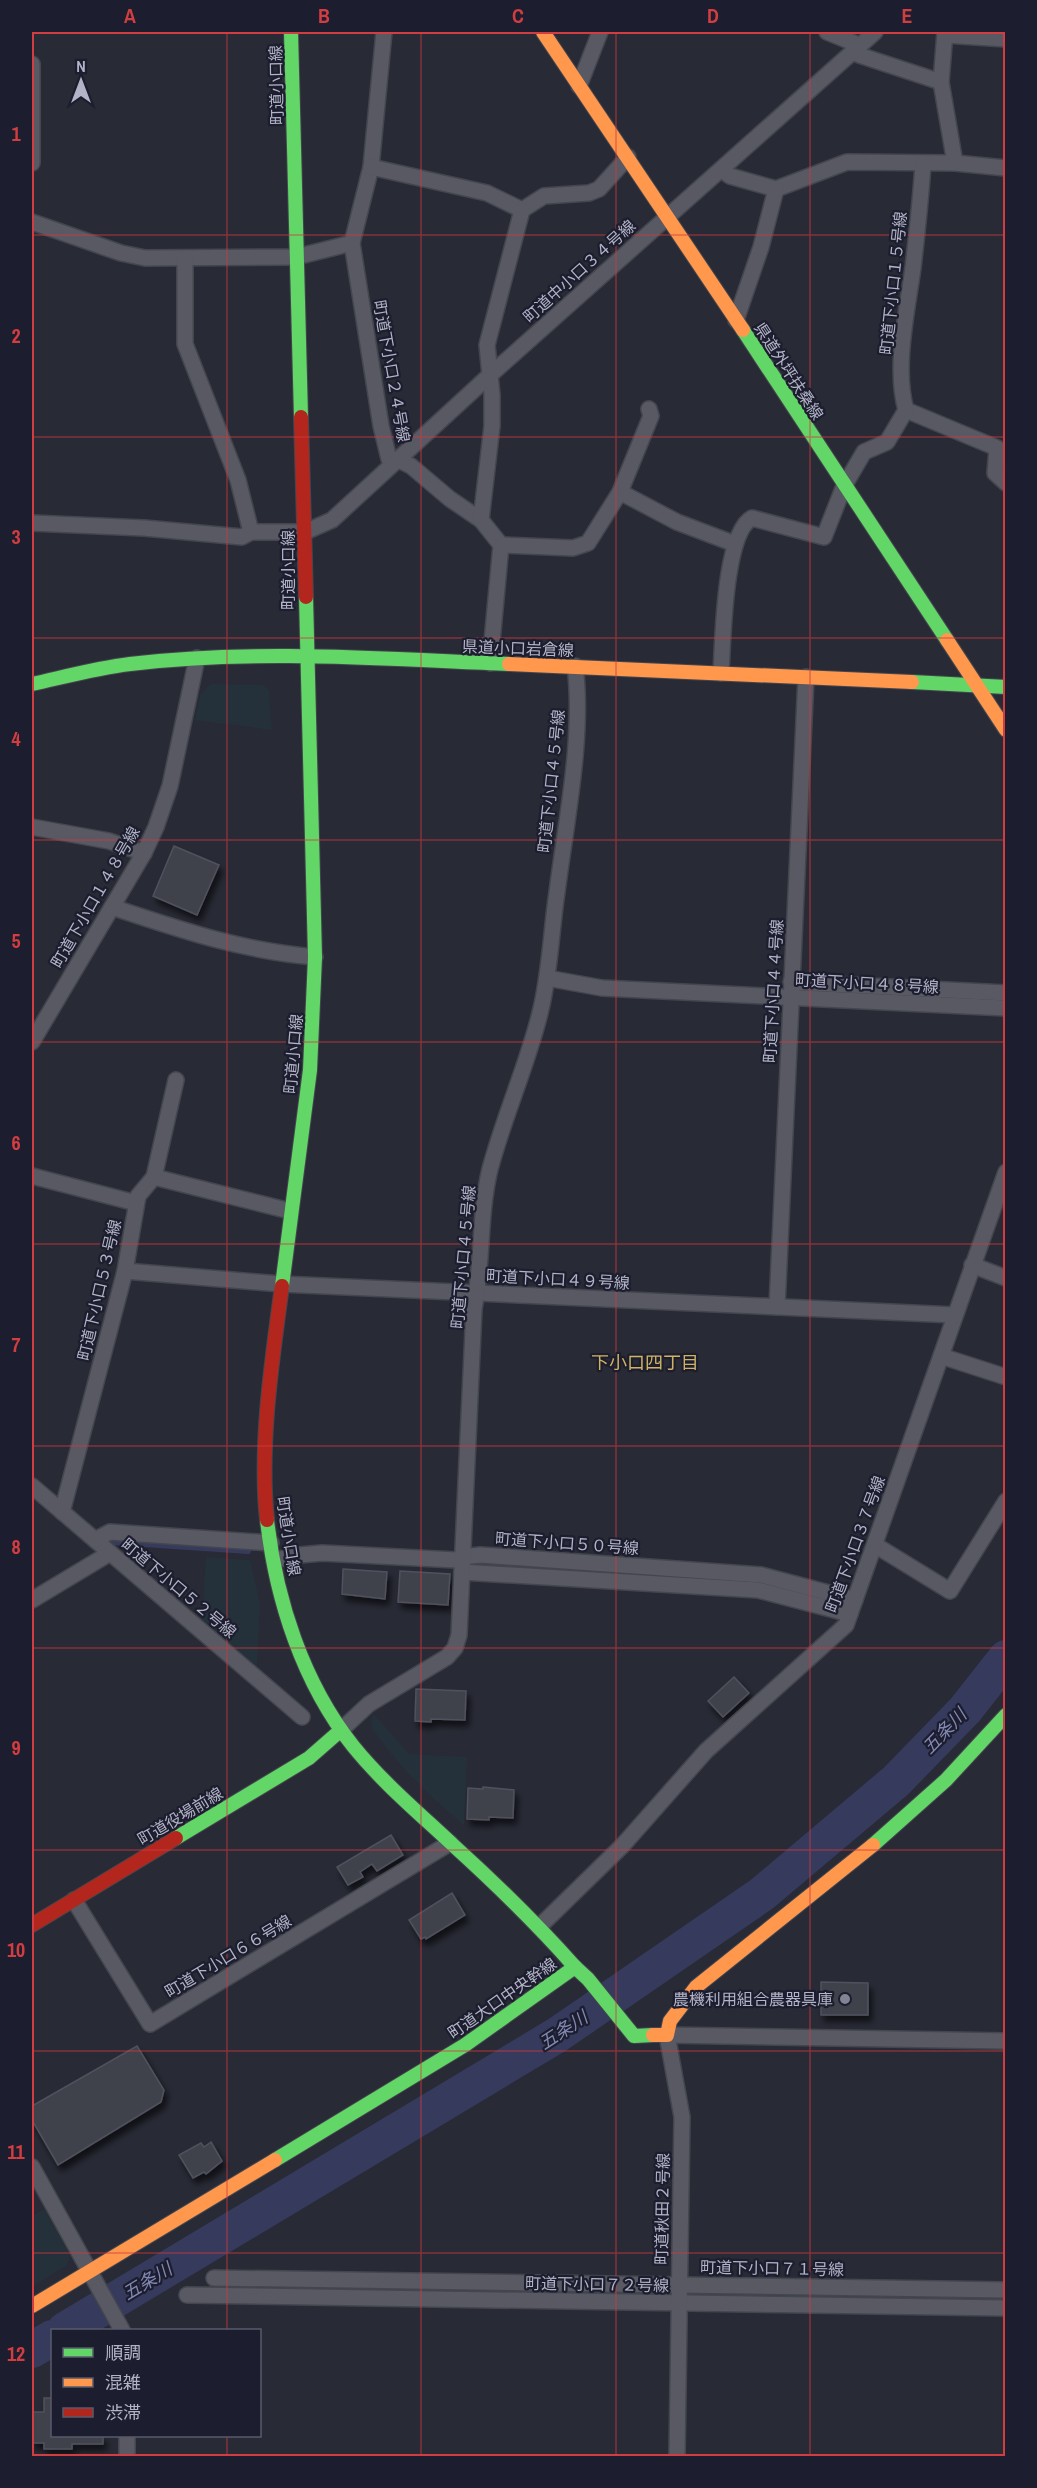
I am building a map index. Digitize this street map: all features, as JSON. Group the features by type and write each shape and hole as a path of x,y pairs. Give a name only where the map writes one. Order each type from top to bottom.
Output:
{"street":[{"name":"町道小口線","path":"291,32 305,532 305,656 315,957 310,1067 281,1284 265,1461 265,1502 271,1543 298,1645 320,1697 341,1730 393,1792 540,1926 575,1967"},
{"name":"町道下小口２４号線","path":"384,32 371,167 352,243 381,426 389,459 399,460 411,466 450,499 481,520 501,545"},
{"name":"県道外坪扶桑線","path":"543,32 668,216 1005,730"},
{"path":"579,86 600,32"},
{"path":"827,32 854,43 859,55 941,82"},
{"name":"町道中小口３４号線","path":"305,532 332,520 490,375 875,32"},
{"path":"955,163 941,82 945,33 1005,39"},
{"path":"32,64 32,163"},
{"path":"481,520 492,426 487,345 522,210 544,196 589,193 599,189 628,158"},
{"path":"722,170 730,176 776,189 847,162 955,163 1005,168"},
{"name":"町道下小口１５号線","path":"906,410 902,396 903,337 919,221 923,163"},
{"path":"371,167 487,192 522,210"},
{"path":"736,320 761,247 776,189"},
{"path":"32,222 122,254 145,258 296,257 352,243"},
{"path":"185,259 184,344 238,480 251,532"},
{"path":"490,663 501,545 573,548 588,543 620,492 651,416 649,410"},
{"path":"721,673 727,584 735,544 745,522 752,518 824,537 844,486 864,452 887,442 906,410 997,448 995,473 1005,483"},
{"path":"620,492 677,522 735,544"},
{"path":"32,523 144,528 242,537 251,532 305,532"},
{"name":"県道小口岩倉線","path":"32,684 128,664 197,657 305,656 575,666 1005,687"},
{"name":"町道下小口１４８号線","path":"32,1042 144,852 170,786 197,657"},
{"name":"町道下小口４５号線","path":"341,1730 369,1704 447,1657 455,1648 459,1635 474,1309 484,1195 540,1014 547,978 576,729 579,694 575,666"},
{"name":"町道下小口４４号線","path":"777,1307 806,677"},
{"path":"32,827 109,841 144,852"},
{"path":"112,907 215,941 280,954 315,957"},
{"name":"町道下小口４８号線","path":"547,978 602,988 1005,1008"},
{"path":"791,982 1005,993"},
{"name":"町道下小口５３号線","path":"62,1512 125,1271 136,1203 138,1196 154,1177 176,1080"},
{"path":"32,1176 136,1203"},
{"path":"154,1177 290,1211"},
{"name":"町道下小口３７号線","path":"540,1926 622,1846 706,1751 846,1625 1005,1177"},
{"path":"972,1265 1005,1278"},
{"name":"町道下小口４９号線","path":"125,1271 281,1284 955,1315"},
{"path":"940,1356 1005,1377"},
{"name":"町道下小口５２号線","path":"32,1486 302,1717"},
{"path":"875,1545 950,1591 1005,1501"},
{"path":"95,1540 110,1532 271,1543"},
{"path":"32,1600 110,1553"},
{"name":"町道下小口５０号線","path":"274,1560 322,1554 456,1560 462,1565 480,1555 761,1575 852,1607"},
{"path":"462,1565 758,1590 852,1607"},
{"path":"1005,1715 946,1780 887,1834 696,1987 670,2021 667,2035 1005,2041"},
{"name":"町道役場前線","path":"32,1925 309,1758 341,1730"},
{"name":"町道下小口６６号線","path":"74,1900 150,2024 450,1843"},
{"name":"町道大口中央幹線","path":"32,2306 92,2277 465,2045 575,1967 588,1979 634,2036 667,2035"},
{"name":"町道秋田２号線","path":"667,2035 682,2117 677,2457"},
{"path":"32,2168 121,2329"},
{"name":"町道下小口７１号線","path":"214,2278 1005,2290"},
{"name":"町道下小口７２号線","path":"187,2295 1005,2308"},
{"path":"127,2437 127,2457"}],"shaded area":[{"path":"211,684 263,685 269,691 272,730 195,720 200,695"},
{"path":"206,1557 250,1560 260,1603 257,1666 202,1619"},
{"path":"373,1713 409,1754 467,1757 464,1825 426,1791 392,1754 371,1727"},
{"path":"44,2209 70,2256 67,2265 32,2287 32,2216"}],"building":[{"path":"174,846 219,865 197,915 153,896"},
{"path":"343,1569 387,1572 385,1599 342,1594"},
{"path":"400,1571 450,1574 448,1605 398,1602"},
{"path":"734,1677 749,1693 723,1717 708,1701"},
{"path":"416,1689 466,1691 465,1720 415,1721"},
{"path":"483,1787 514,1790 513,1818 467,1819 468,1788 483,1789"},
{"path":"391,1835 403,1855 377,1871 372,1864 360,1872 363,1877 348,1885 337,1867"},
{"path":"452,1893 465,1915 426,1939 425,1937 421,1939 409,1920"},
{"name":"農機利用組合農器具庫","path":"821,1982 868,1983 868,2015 821,2015"},
{"path":"137,2046 164,2090 161,2102 58,2165 32,2120 32,2106"},
{"path":"211,2142 222,2161 206,2174 204,2172 193,2178 179,2155 201,2143 204,2147"},
{"path":"44,2398 51,2398 51,2437 103,2437 103,2444 72,2444 72,2449 44,2449 44,2443 32,2443 32,2412 44,2412"}],"waterway":[{"path":"106,1548 115,1542 248,1551"},
{"path":"473,1565 683,1577"},
{"name":"五条川","path":"67,2329 557,2035 762,1894 896,1781 965,1710 1006,1658"},
{"path":"212,2286 669,2294"},
{"path":"687,2294 1006,2298"},
{"name":"五条川","path":"32,2350 51,2339"}],"traffic: fast":[{"path":"291,32 301,417"},
{"path":"743,330 947,640"},
{"path":"282,1286 310,1070 315,957 306,597"},
{"path":"32,684 118,666 177,659 224,657 319,656 509,664"},
{"path":"912,682 1006,687"},
{"path":"267,1520 271,1550 285,1610 306,1668 335,1721 376,1773 500,1889 575,1967"},
{"path":"873,1845 946,1780 1006,1715"},
{"path":"176,1838 309,1758 341,1730"},
{"path":"275,2160 465,2045 575,1967 588,1979 634,2036 653,2035"}],"traffic: slow":[{"path":"543,32 743,330"},
{"path":"947,640 1006,730"},
{"path":"509,664 912,682"},
{"path":"653,2035 667,2035 670,2021 696,1987 873,1845"},
{"path":"32,2306 275,2160"}],"traffic: jam":[{"path":"301,417 306,597"},
{"path":"267,1520 266,1433 282,1286"},
{"path":"32,1925 176,1838"}],"place":[{"name":"農機利用組合農器具庫","path":"845,1999"}],"district":[{"name":"下小口四丁目","path":"645,1362"}]}
